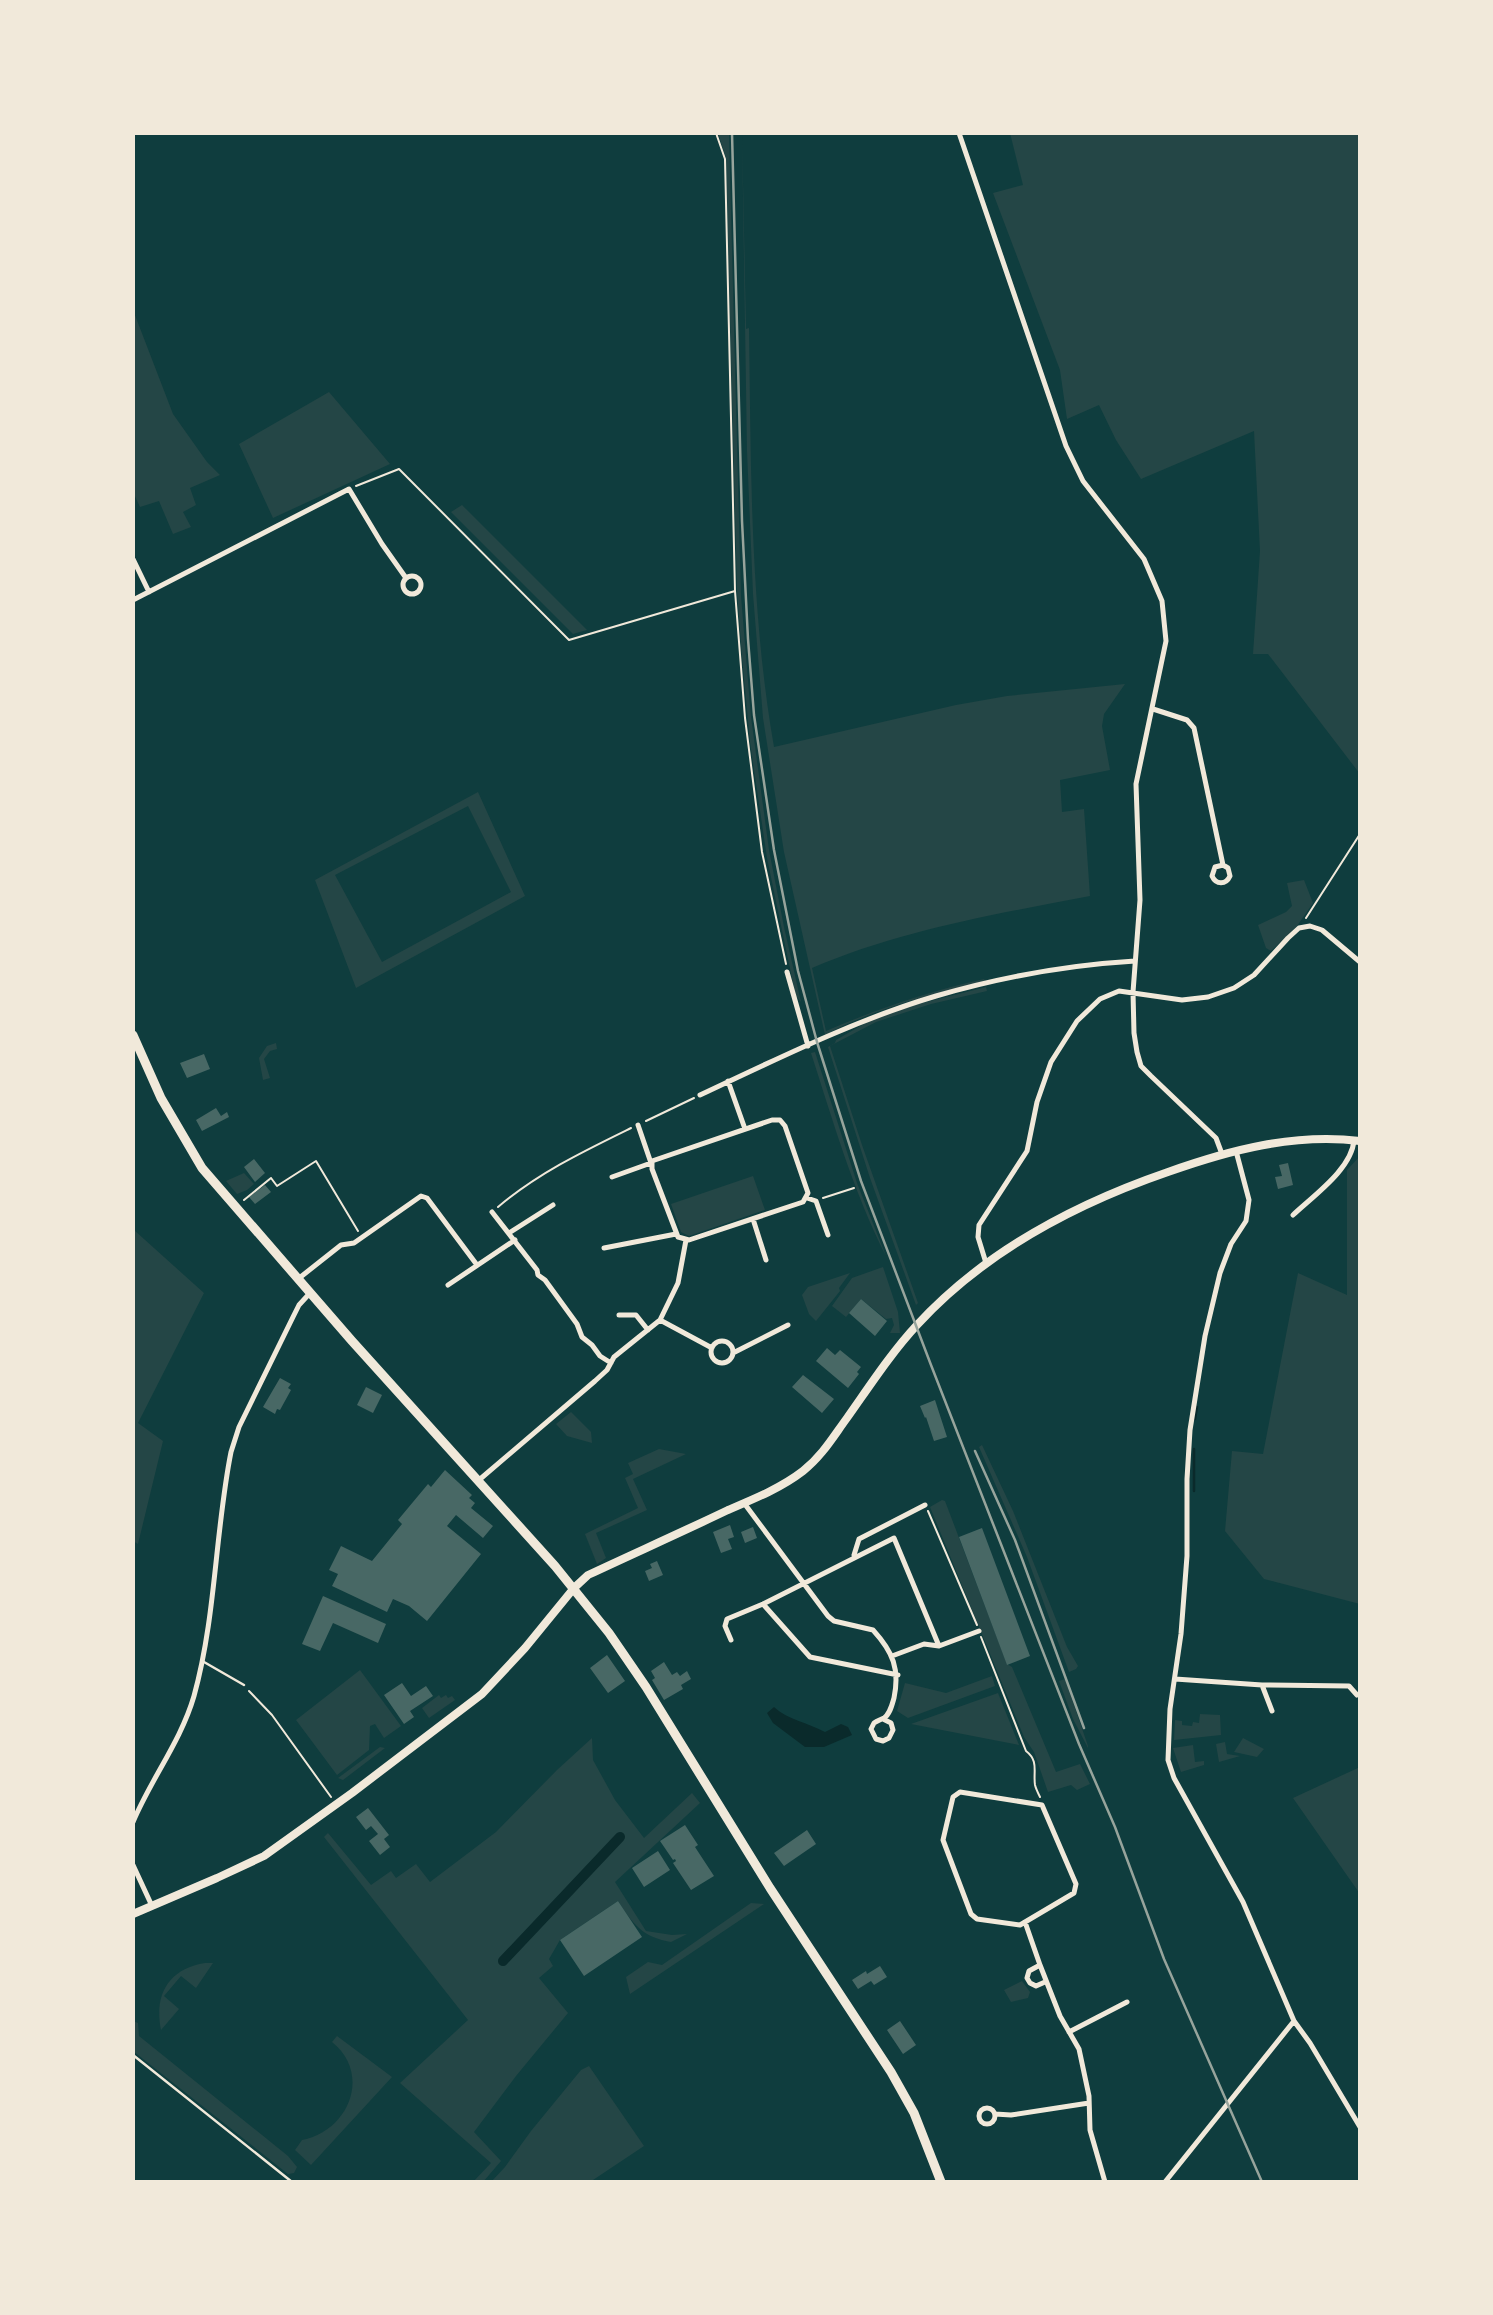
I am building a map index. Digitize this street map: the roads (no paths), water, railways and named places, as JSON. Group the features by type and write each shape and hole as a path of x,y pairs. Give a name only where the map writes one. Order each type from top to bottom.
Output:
{"main road":[{"path":"133,1035 161,1098 202,1168 574,1588 609,1633 646,1687 770,1888 891,2072 914,2113 941,2182"},
{"path":"133,1914 264,1856 352,1793 482,1694 574,1588 589,1575 787,1482 816,1460 900,1345 928,1313 986,1263 1059,1217 1102,1196 1222,1154 1298,1140 1357,1141"}],"street":[{"path":"959,133 1066,446 1083,481 1144,559 1162,601 1167,641 1136,784 1140,900 1133,992 1134,1033 1141,1066 1216,1138 1222,1154"},
{"path":"133,600 349,489 406,578"},
{"path":"133,559 149,592"},
{"path":"1153,709 1187,720 1194,728 1223,865"},
{"path":"986,1263 978,1237 978,1226 1027,1151 1041,1088 1057,1051 1077,1021 1100,999 1119,991 1182,1000 1208,997 1234,988 1254,975 1299,928 1310,926 1322,930 1360,962"},
{"path":"700,1095 872,1019 935,997 1064,967 1135,961"},
{"path":"787,972 808,1046"},
{"path":"728,1082 745,1129"},
{"path":"612,1177 651,1163 657,1158 772,1120 783,1122 807,1191 807,1198 803,1202 686,1240 676,1234 651,1163 638,1125"},
{"path":"1293,1215 1326,1185 1350,1158 1357,1141"},
{"path":"1236,1151 1249,1200 1246,1222 1231,1244 1220,1273 1205,1336 1191,1423 1187,1479 1188,1556 1170,1709 1168,1760 1171,1773 1238,1891 1294,2021 1360,2127"},
{"path":"298,1279 341,1245 354,1243 362,1238 418,1196 424,1196 477,1265"},
{"path":"807,1198 816,1201 828,1235"},
{"path":"509,1233 553,1205"},
{"path":"492,1212 577,1324 582,1337 600,1356 611,1363"},
{"path":"753,1219 766,1260"},
{"path":"604,1248 676,1234"},
{"path":"448,1285 515,1240"},
{"path":"479,1480 607,1370 614,1357 660,1320 678,1283 686,1240"},
{"path":"133,1822 180,1734 193,1699 202,1661 230,1452 244,1417 299,1305 310,1293"},
{"path":"619,1315 636,1315 648,1330"},
{"path":"660,1320 712,1348"},
{"path":"733,1353 729,1344 724,1342 715,1344 712,1348 712,1356 718,1362 729,1361 733,1353 788,1325"},
{"path":"744,1503 828,1616 834,1621 873,1630 892,1656 898,1675 890,1712 874,1723 872,1730 873,1736 883,1741 891,1736 893,1730 889,1721 883,1719"},
{"path":"854,1556 859,1539 925,1506"},
{"path":"731,1640 725,1626 727,1619 763,1604 895,1536 939,1646"},
{"path":"763,1604 810,1657 898,1675"},
{"path":"892,1656 924,1644 939,1646 979,1630"},
{"path":"1175,1679 1262,1685 1349,1686 1357,1695"},
{"path":"1262,1685 1272,1711"},
{"path":"960,1792 1042,1805 1076,1884 1074,1893 1024,1922 1020,1925 977,1919 971,1914 943,1840 953,1797 960,1792"},
{"path":"133,1865 149,1907"},
{"path":"1024,1922 1045,1982 1079,2049 1089,2103 1090,2130 1105,2182"},
{"path":"1040,1965 1030,1971 1027,1978 1036,1986 1045,1982"},
{"path":"1069,2032 1128,2001"},
{"path":"1165,2182 1294,2021"},
{"path":"995,2115 1089,2103"}],"lane":[{"path":"202,1661 244,1685"},
{"path":"133,2055 292,2182"}],"waterway":[{"path":"1195,1419 1197,1407"},
{"path":"1194,1449 1194,1491"},
{"path":"503,1961 620,1837"}],"railway":[{"path":"732,133 742,521 748,639 754,715 774,850 798,971 817,1042 861,1181 931,1365 1079,1744 1115,1827 1164,1959 1262,2182"},
{"path":"975,1451 1015,1540 1084,1728"}]}
